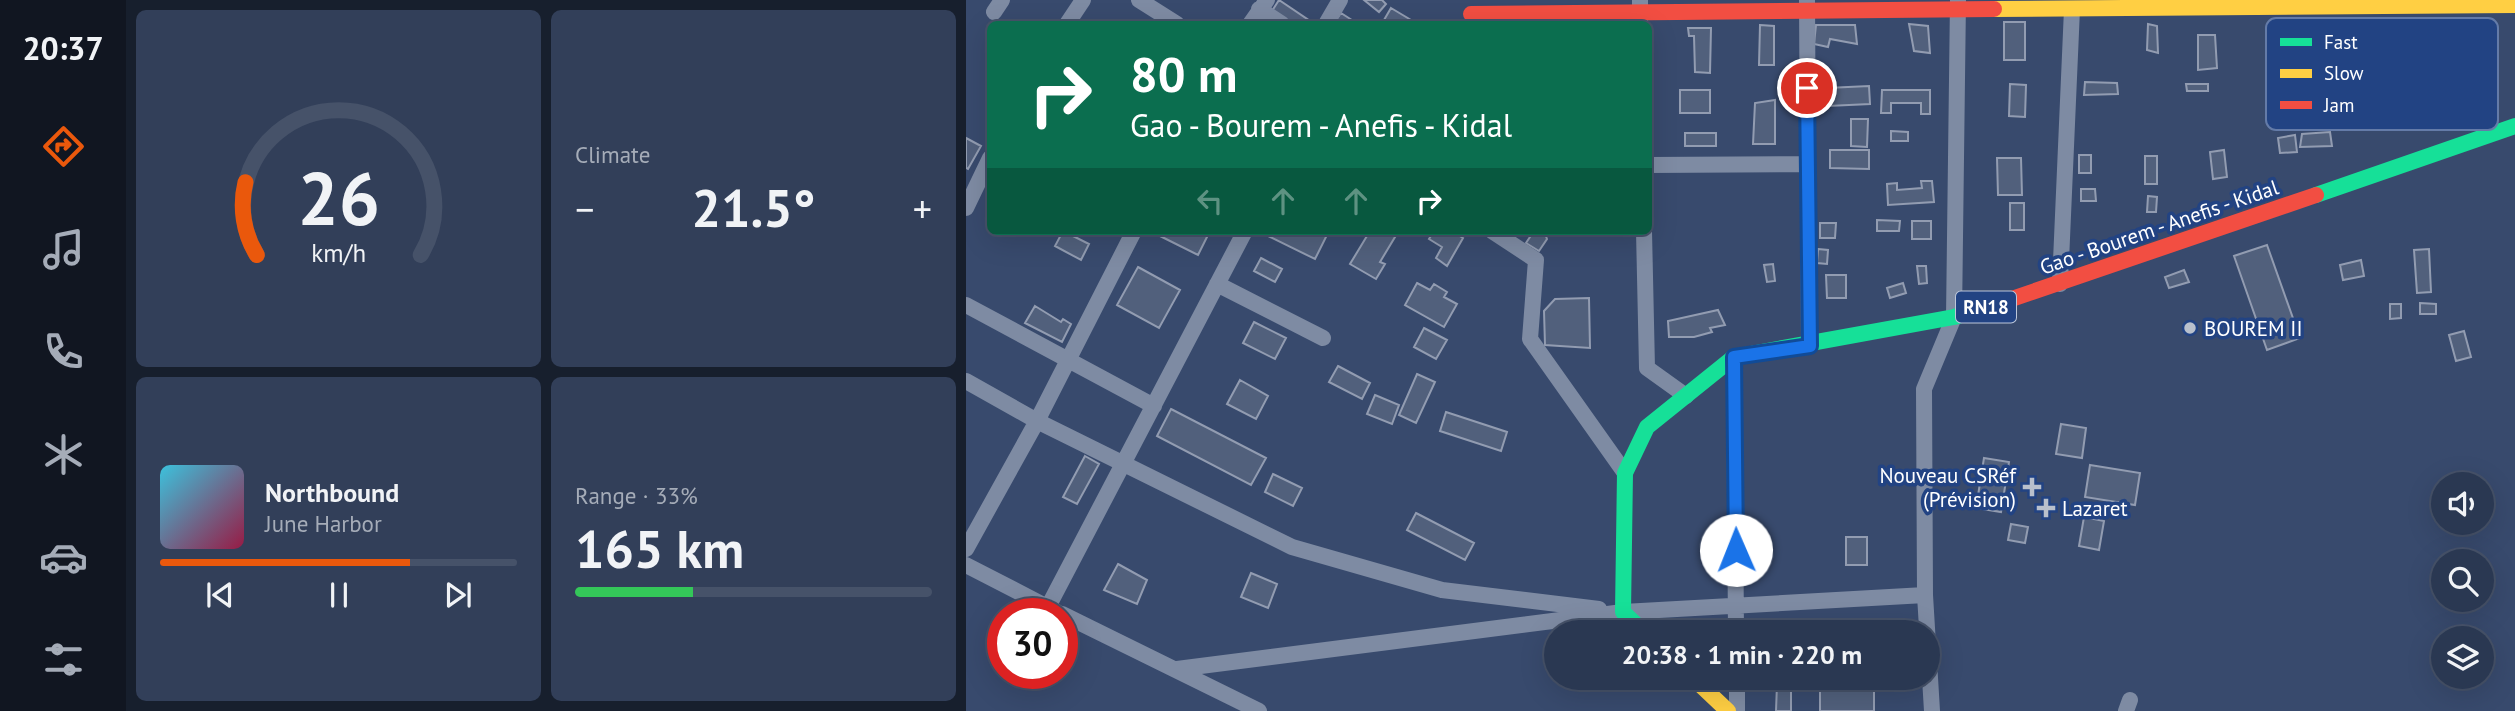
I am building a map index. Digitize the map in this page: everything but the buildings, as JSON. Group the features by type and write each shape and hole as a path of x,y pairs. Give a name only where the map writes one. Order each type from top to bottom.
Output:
{"main road":[{"path":"1471,14 1807,6 1958,5 2072,9 2203,4 2515,5"},
{"name":"Gao - Bourem - Anefis - Kidal","path":"1734,357 1810,346 1954,317 2060,284 2515,126"},
{"path":"1631,620 1623,612 1625,473 1647,427 1734,357"},
{"path":"1706,690 1728,711"}],"street":[{"path":"1069,21 1083,0"},
{"path":"1139,0 1172,21"},
{"path":"1328,21 1340,0"},
{"path":"1252,21 1263,5 1279,21"},
{"path":"1932,711 1925,595 1924,389 1954,317 1958,5"},
{"path":"1807,6 1810,346"},
{"path":"2060,284 2072,9"},
{"path":"966,208 972,184 987,162"},
{"path":"1652,165 1808,164"},
{"path":"966,549 1037,421 1066,357 1132,235"},
{"path":"1063,598 1125,462 1243,235"},
{"path":"1499,235 1536,260 1530,339 1625,473"},
{"path":"1644,235 1647,368 1686,396"},
{"path":"1217,284 1322,338"},
{"path":"966,305 1154,406"},
{"path":"1734,357 1737,620"},
{"path":"966,381 1037,421 1125,462 1292,547 1442,590 1623,612"},
{"path":"966,565 1030,598"},
{"path":"1177,669 1623,612 1925,595"},
{"path":"1078,622 1259,711"},
{"path":"1737,690 1737,711"}],"traffic: fast":[{"path":"2316,195 2515,126"},
{"path":"1631,620 1623,612 1625,473 1647,427 1734,357 1954,317 1997,304"}],"traffic: slow":[{"path":"1994,9 2515,5"},
{"path":"1706,690 1728,711"}],"traffic: jam":[{"path":"1471,14 1994,9"},
{"path":"1997,304 2316,195"}],"place":[{"name":"BOUREM II","path":"2190,328"},
{"name":"Nouveau CSRéf (Prévision)","path":"2032,487"},
{"name":"Lazaret","path":"2046,508"}],"route":[{"path":"1736,550 1734,357 1810,346 1807,88"}]}
